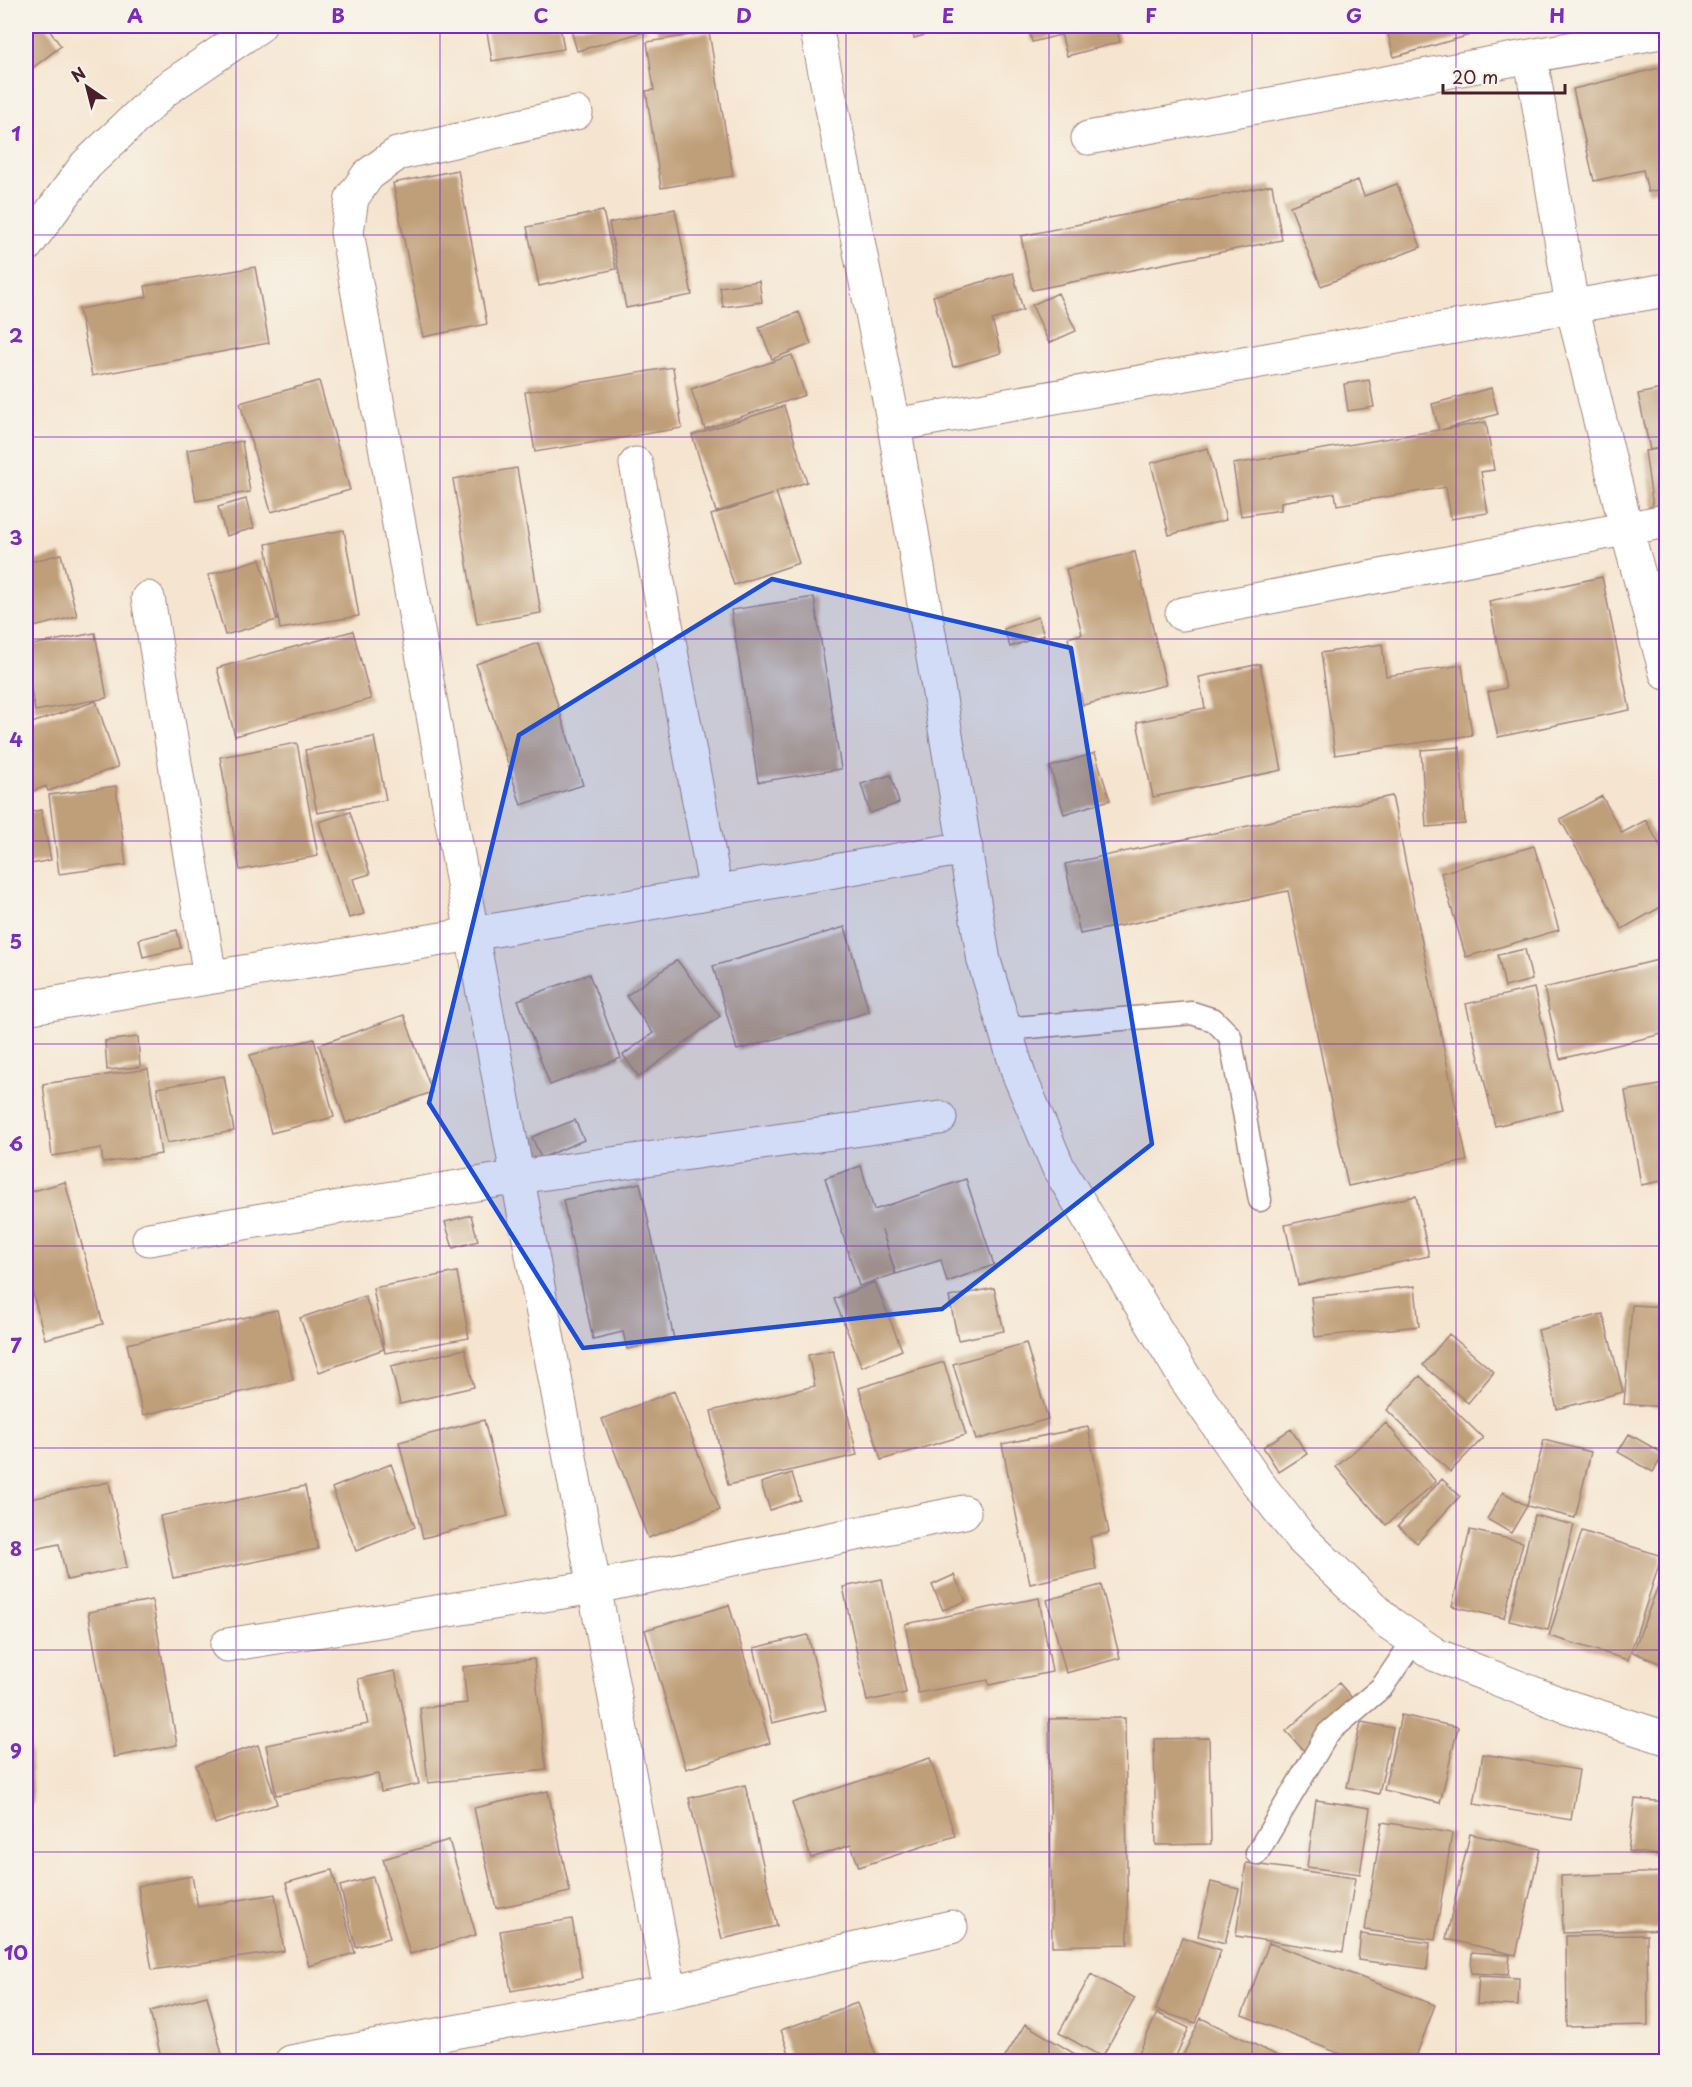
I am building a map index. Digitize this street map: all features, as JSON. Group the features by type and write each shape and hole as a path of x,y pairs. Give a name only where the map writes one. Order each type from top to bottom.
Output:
{"street":[{"path":"26,246 86,165 165,90 259,26"},
{"path":"816,26 894,424 984,961 1019,1075 1059,1169 1185,1378 1257,1482 1302,1538 1389,1623 1436,1656 1566,1706 1666,1738"},
{"path":"1088,138 1666,32"},
{"path":"1531,58 1572,306 1626,527 1666,673"},
{"path":"576,113 397,154 368,175 352,198 347,232 472,933 670,1992"},
{"path":"894,424 1666,290"},
{"path":"636,464 716,892"},
{"path":"1182,614 1666,520"},
{"path":"148,598 210,977"},
{"path":"26,1008 966,848"},
{"path":"149,1239 518,1177 940,1118"},
{"path":"227,1645 595,1587 964,1512"},
{"path":"291,2061 670,1992 951,1927"}],"lane":[{"path":"1005,1029 1192,1013 1214,1020 1230,1036 1260,1200"},
{"path":"1257,1853 1328,1733 1382,1688 1414,1640"}],"highlighted area":[{"path":"772,579 1071,648 1152,1144 942,1309 583,1348 429,1103 519,735"}],"building":[{"path":"26,26 46,26 61,46 26,73"},
{"path":"486,26 560,26 564,49 492,61"},
{"path":"570,26 646,26 647,31 577,51"},
{"path":"657,26 684,26 684,33 657,34"},
{"path":"911,26 958,26 914,38"},
{"path":"1028,26 1058,26 1060,35 1032,42"},
{"path":"1059,26 1116,26 1120,42 1067,56"},
{"path":"1386,26 1467,26 1470,35 1394,57"},
{"path":"709,32 733,176 661,188 646,91 654,90 647,42"},
{"path":"1659,68 1666,102 1666,188 1648,192 1643,170 1594,181 1573,89"},
{"path":"458,170 487,324 423,337 393,183"},
{"path":"1358,180 1364,196 1397,184 1421,247 1321,286 1290,206"},
{"path":"1272,185 1282,240 1032,290 1021,236"},
{"path":"675,209 692,295 626,308 609,223"},
{"path":"603,211 616,269 539,286 527,227"},
{"path":"255,267 269,343 92,376 79,309 147,297 145,286"},
{"path":"1013,273 1023,310 992,320 1001,353 953,367 933,296"},
{"path":"759,281 762,302 723,307 720,287"},
{"path":"1058,293 1076,331 1049,343 1032,305"},
{"path":"799,312 811,344 772,359 759,327"},
{"path":"792,355 805,395 705,429 691,389"},
{"path":"673,367 682,428 535,452 525,392"},
{"path":"1369,380 1374,407 1348,411 1344,384"},
{"path":"319,381 350,490 271,512 240,403"},
{"path":"1491,388 1498,414 1441,430 1486,422 1494,470 1481,472 1488,513 1451,519 1446,487 1337,505 1335,493 1281,502 1281,510 1241,516 1233,464 1439,430 1432,404"},
{"path":"1666,388 1666,446 1650,450 1638,394"},
{"path":"784,406 807,482 776,492 799,563 734,585 711,515 773,494 716,512 692,435"},
{"path":"242,441 250,492 196,501 187,450"},
{"path":"1208,448 1226,520 1169,535 1151,463"},
{"path":"1666,448 1666,513 1654,515 1645,451"},
{"path":"517,468 541,613 477,624 453,479"},
{"path":"246,499 254,528 226,536 218,507"},
{"path":"344,530 359,616 280,629 266,544"},
{"path":"1135,552 1166,685 1083,705 1068,638 1082,634 1066,569"},
{"path":"61,554 77,616 26,629 26,563"},
{"path":"260,559 277,620 225,635 208,575"},
{"path":"1602,577 1630,710 1498,737 1488,692 1506,688 1489,601"},
{"path":"814,597 841,769 758,782 731,610"},
{"path":"1038,617 1044,635 1010,647 1004,629"},
{"path":"353,631 371,699 235,736 217,668"},
{"path":"95,633 107,698 35,711 26,662 26,646"},
{"path":"538,643 583,785 521,805 476,664"},
{"path":"1382,644 1386,676 1462,665 1472,735 1335,755 1321,653"},
{"path":"1260,664 1282,770 1153,797 1137,722 1205,708 1199,677"},
{"path":"96,701 118,767 48,791 46,786 26,794 26,725"},
{"path":"374,737 386,800 317,813 305,750"},
{"path":"297,743 318,856 240,870 220,757"},
{"path":"1460,747 1465,824 1426,827 1421,750"},
{"path":"1095,753 1110,800 1064,814 1050,767"},
{"path":"891,775 899,803 870,813 861,784"},
{"path":"116,786 126,865 59,874 49,795"},
{"path":"1392,796 1467,1161 1348,1186 1288,891 1080,934 1065,864"},
{"path":"1602,796 1622,833 1646,820 1666,857 1666,904 1622,929 1560,819"},
{"path":"41,810 51,860 26,865 26,813"},
{"path":"350,812 370,874 353,879 364,914 349,918 319,822"},
{"path":"1534,846 1559,930 1466,957 1441,873"},
{"path":"845,927 869,1012 737,1050 713,966"},
{"path":"177,930 181,948 143,957 139,939"},
{"path":"1525,949 1532,980 1505,987 1498,955"},
{"path":"1666,958 1666,1033 1560,1059 1544,988"},
{"path":"677,960 720,1016 639,1077 623,1055 653,1033 626,996"},
{"path":"589,974 621,1058 550,1085 518,1000"},
{"path":"1534,988 1563,1110 1495,1126 1466,1004"},
{"path":"404,1015 432,1092 346,1123 319,1045"},
{"path":"138,1037 140,1067 107,1070 105,1041"},
{"path":"314,1039 334,1117 271,1133 250,1055"},
{"path":"148,1069 161,1154 103,1163 101,1148 52,1156 43,1084"},
{"path":"224,1076 234,1131 167,1143 157,1088"},
{"path":"1666,1084 1666,1180 1641,1185 1625,1091"},
{"path":"575,1120 584,1140 541,1158 532,1137"},
{"path":"861,1166 874,1210 966,1179 994,1265 947,1282 941,1260 896,1274 882,1230 895,1274 859,1286 825,1178"},
{"path":"65,1182 103,1324 45,1339 26,1268 26,1193"},
{"path":"640,1183 674,1339 627,1349 623,1332 593,1339 563,1200"},
{"path":"1416,1196 1429,1256 1298,1285 1285,1225"},
{"path":"471,1215 478,1241 453,1248 445,1222"},
{"path":"457,1272 469,1338 385,1353 373,1288"},
{"path":"875,1282 902,1350 862,1367 834,1299"},
{"path":"1415,1286 1419,1326 1315,1337 1311,1297"},
{"path":"994,1288 1004,1331 958,1340 949,1297"},
{"path":"365,1296 384,1349 319,1372 300,1318"},
{"path":"1632,1305 1666,1307 1666,1407 1624,1404"},
{"path":"277,1310 293,1380 143,1415 127,1344"},
{"path":"1603,1314 1623,1392 1557,1409 1538,1330"},
{"path":"1449,1334 1494,1372 1468,1403 1423,1365"},
{"path":"1026,1343 1048,1419 976,1440 953,1364"},
{"path":"465,1349 474,1387 400,1404 391,1366"},
{"path":"833,1350 857,1455 728,1485 711,1411 815,1386 808,1355"},
{"path":"944,1362 966,1435 881,1460 859,1388"},
{"path":"1420,1376 1483,1438 1450,1472 1387,1410"},
{"path":"674,1391 720,1510 648,1538 602,1419"},
{"path":"484,1420 508,1516 423,1538 399,1442"},
{"path":"1386,1423 1436,1482 1386,1525 1336,1467"},
{"path":"1088,1427 1109,1533 1090,1537 1096,1569 1030,1584 1002,1444"},
{"path":"1291,1429 1307,1454 1279,1472 1263,1447"},
{"path":"1629,1434 1664,1454 1653,1472 1618,1452"},
{"path":"1544,1440 1591,1452 1575,1518 1527,1506"},
{"path":"391,1464 415,1527 356,1551 332,1488"},
{"path":"792,1473 800,1500 770,1510 761,1483"},
{"path":"1442,1479 1460,1496 1417,1543 1398,1526"},
{"path":"109,1482 127,1567 67,1580 59,1544 26,1551 26,1500"},
{"path":"305,1486 318,1549 173,1578 160,1516"},
{"path":"1503,1492 1527,1506 1511,1533 1487,1519"},
{"path":"1534,1515 1574,1525 1548,1630 1509,1621"},
{"path":"1470,1530 1523,1542 1504,1618 1452,1606"},
{"path":"1582,1531 1662,1556 1628,1660 1549,1636"},
{"path":"1666,1565 1666,1666 1633,1652"},
{"path":"954,1575 966,1601 943,1610 932,1585"},
{"path":"882,1579 906,1693 867,1701 843,1587"},
{"path":"1101,1585 1120,1658 1066,1673 1047,1600"},
{"path":"1039,1598 1052,1672 989,1685 988,1680 918,1693 905,1624"},
{"path":"152,1600 177,1745 114,1757 88,1612"},
{"path":"729,1605 770,1743 686,1769 645,1630"},
{"path":"808,1635 826,1710 772,1723 754,1648"},
{"path":"534,1659 546,1770 428,1783 420,1708 467,1703 463,1667"},
{"path":"395,1671 419,1784 381,1792 378,1774 276,1795 266,1745 368,1724 358,1679"},
{"path":"1339,1683 1358,1705 1305,1752 1286,1731"},
{"path":"26,1700 28,1700 33,1804 26,1804"},
{"path":"1401,1715 1458,1727 1440,1803 1384,1790"},
{"path":"1125,1718 1128,1944 1052,1946 1049,1719"},
{"path":"1361,1722 1393,1728 1379,1794 1347,1787"},
{"path":"1209,1738 1211,1844 1156,1845 1154,1739"},
{"path":"258,1745 277,1804 215,1824 196,1765"},
{"path":"1483,1754 1579,1770 1571,1820 1474,1804"},
{"path":"930,1758 955,1836 859,1867 851,1845 811,1858 792,1803"},
{"path":"745,1785 777,1926 722,1939 689,1798"},
{"path":"548,1791 570,1892 496,1908 474,1808"},
{"path":"1635,1799 1666,1802 1666,1856 1628,1851"},
{"path":"1316,1800 1370,1808 1360,1874 1307,1867"},
{"path":"1382,1822 1452,1833 1435,1940 1365,1930"},
{"path":"1470,1834 1540,1849 1516,1955 1446,1939"},
{"path":"449,1840 476,1935 410,1954 383,1859"},
{"path":"1246,1863 1355,1878 1343,1952 1236,1936"},
{"path":"332,1870 355,1953 309,1966 286,1883"},
{"path":"1666,1872 1666,1929 1563,1933 1561,1876"},
{"path":"192,1876 198,1907 275,1894 284,1951 152,1970 138,1886"},
{"path":"373,1877 390,1938 356,1947 340,1886"},
{"path":"1211,1882 1239,1889 1225,1943 1198,1936"},
{"path":"572,1919 582,1978 511,1991 500,1931"},
{"path":"1361,1934 1430,1943 1427,1969 1358,1960"},
{"path":"1647,1935 1648,2025 1567,2027 1566,1936"},
{"path":"1182,1937 1221,1950 1196,2023 1156,2010"},
{"path":"1269,1943 1435,2005 1414,2062 1361,2062 1242,2015"},
{"path":"1472,1952 1510,1955 1508,1975 1471,1973"},
{"path":"1091,1974 1135,1998 1102,2057 1059,2033"},
{"path":"1479,1976 1519,1978 1518,2006 1477,2004"},
{"path":"207,1996 224,2062 162,2062 150,2011"},
{"path":"857,2003 878,2062 792,2062 781,2030"},
{"path":"1157,2013 1189,2028 1173,2062 1135,2062"},
{"path":"1201,2018 1290,2062 1180,2062"},
{"path":"1025,2024 1085,2060 1084,2062 1002,2062"}]}
